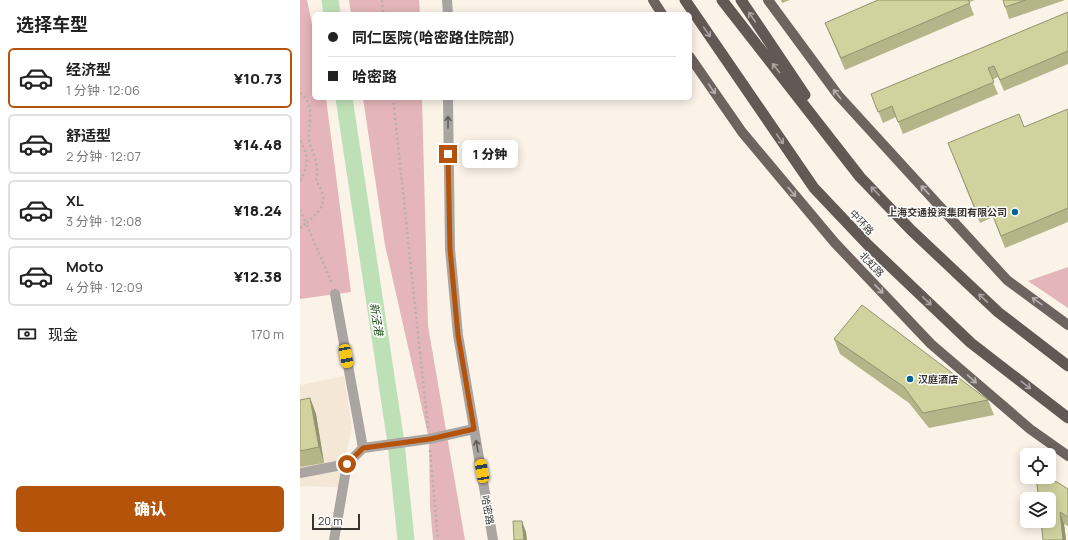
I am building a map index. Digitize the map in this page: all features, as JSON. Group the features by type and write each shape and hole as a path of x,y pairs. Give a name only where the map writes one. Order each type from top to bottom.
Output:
{"highway":[{"name":"中环路","path":"685,0 814,188 868,245 971,343 1068,418"},
{"path":"722,0 860,177 911,230 998,312 1068,366"},
{"path":"741,0 860,177"}],"main road":[{"path":"653,0 661,12"},
{"path":"768,0 838,96 1007,280 1068,325"},
{"name":"北虹路","path":"692,60 742,132 840,249 931,344 1030,429 1068,456"}],"street":[{"path":"447,0 448,12"},
{"name":"哈密路","path":"448,100 450,249 458,335 493,540"},
{"path":"335,294 363,448"},
{"path":"300,473 347,464 363,448 430,439 474,429"},
{"path":"334,540 347,464"}],"path":[{"path":"382,0 384,12"},
{"path":"300,93 306,97 310,111 309,138 318,170 316,181 323,191 322,204 317,214 300,228"},
{"path":"393,100 430,439 438,540"},
{"path":"300,141 306,151 307,162 305,173 300,181"},
{"path":"300,210 331,277 335,294"}],"shaded area":[{"path":"300,0 307,0 312,24 312,100 326,100 351,292 300,299"},
{"path":"349,0 419,0 420,12 351,12"},
{"path":"363,100 422,100 428,326 465,540 433,540 430,506 429,439 385,245"},
{"path":"1068,267 1068,308 1028,281"},
{"path":"344,376 352,428 338,487 300,486 300,385"}],"building":[{"path":"878,0 968,0 970,3 841,58 825,23"},
{"path":"1003,0 1026,0 1005,7"},
{"path":"1068,12 1068,51 1000,80 994,66 988,68 994,82 898,122 892,106 878,112 871,94"},
{"path":"1068,109 1068,208 1001,236 989,206 976,211 948,143 1019,114 1024,127"},
{"name":"汉庭酒店","path":"862,305 988,400 923,413 904,387 834,339"},
{"path":"310,398 319,447 300,451 300,400"},
{"path":"1056,482 1068,489 1068,517 1060,512 1063,540 1043,540 1042,528 1056,528 1056,492 1038,492 1037,484 1056,484"},
{"path":"513,521 522,521 524,540 514,540"}],"waterway":[{"name":"新泾港","path":"330,0 332,12"},
{"name":"新泾港","path":"344,100 396,443 406,540"}],"place":[{"name":"上海交通投资集团有限公司","path":"1015,212"},
{"name":"汉庭酒店","path":"910,379"}],"route":[{"path":"347,464 363,448 430,439 474,429 458,335 450,249 448,154"}]}
